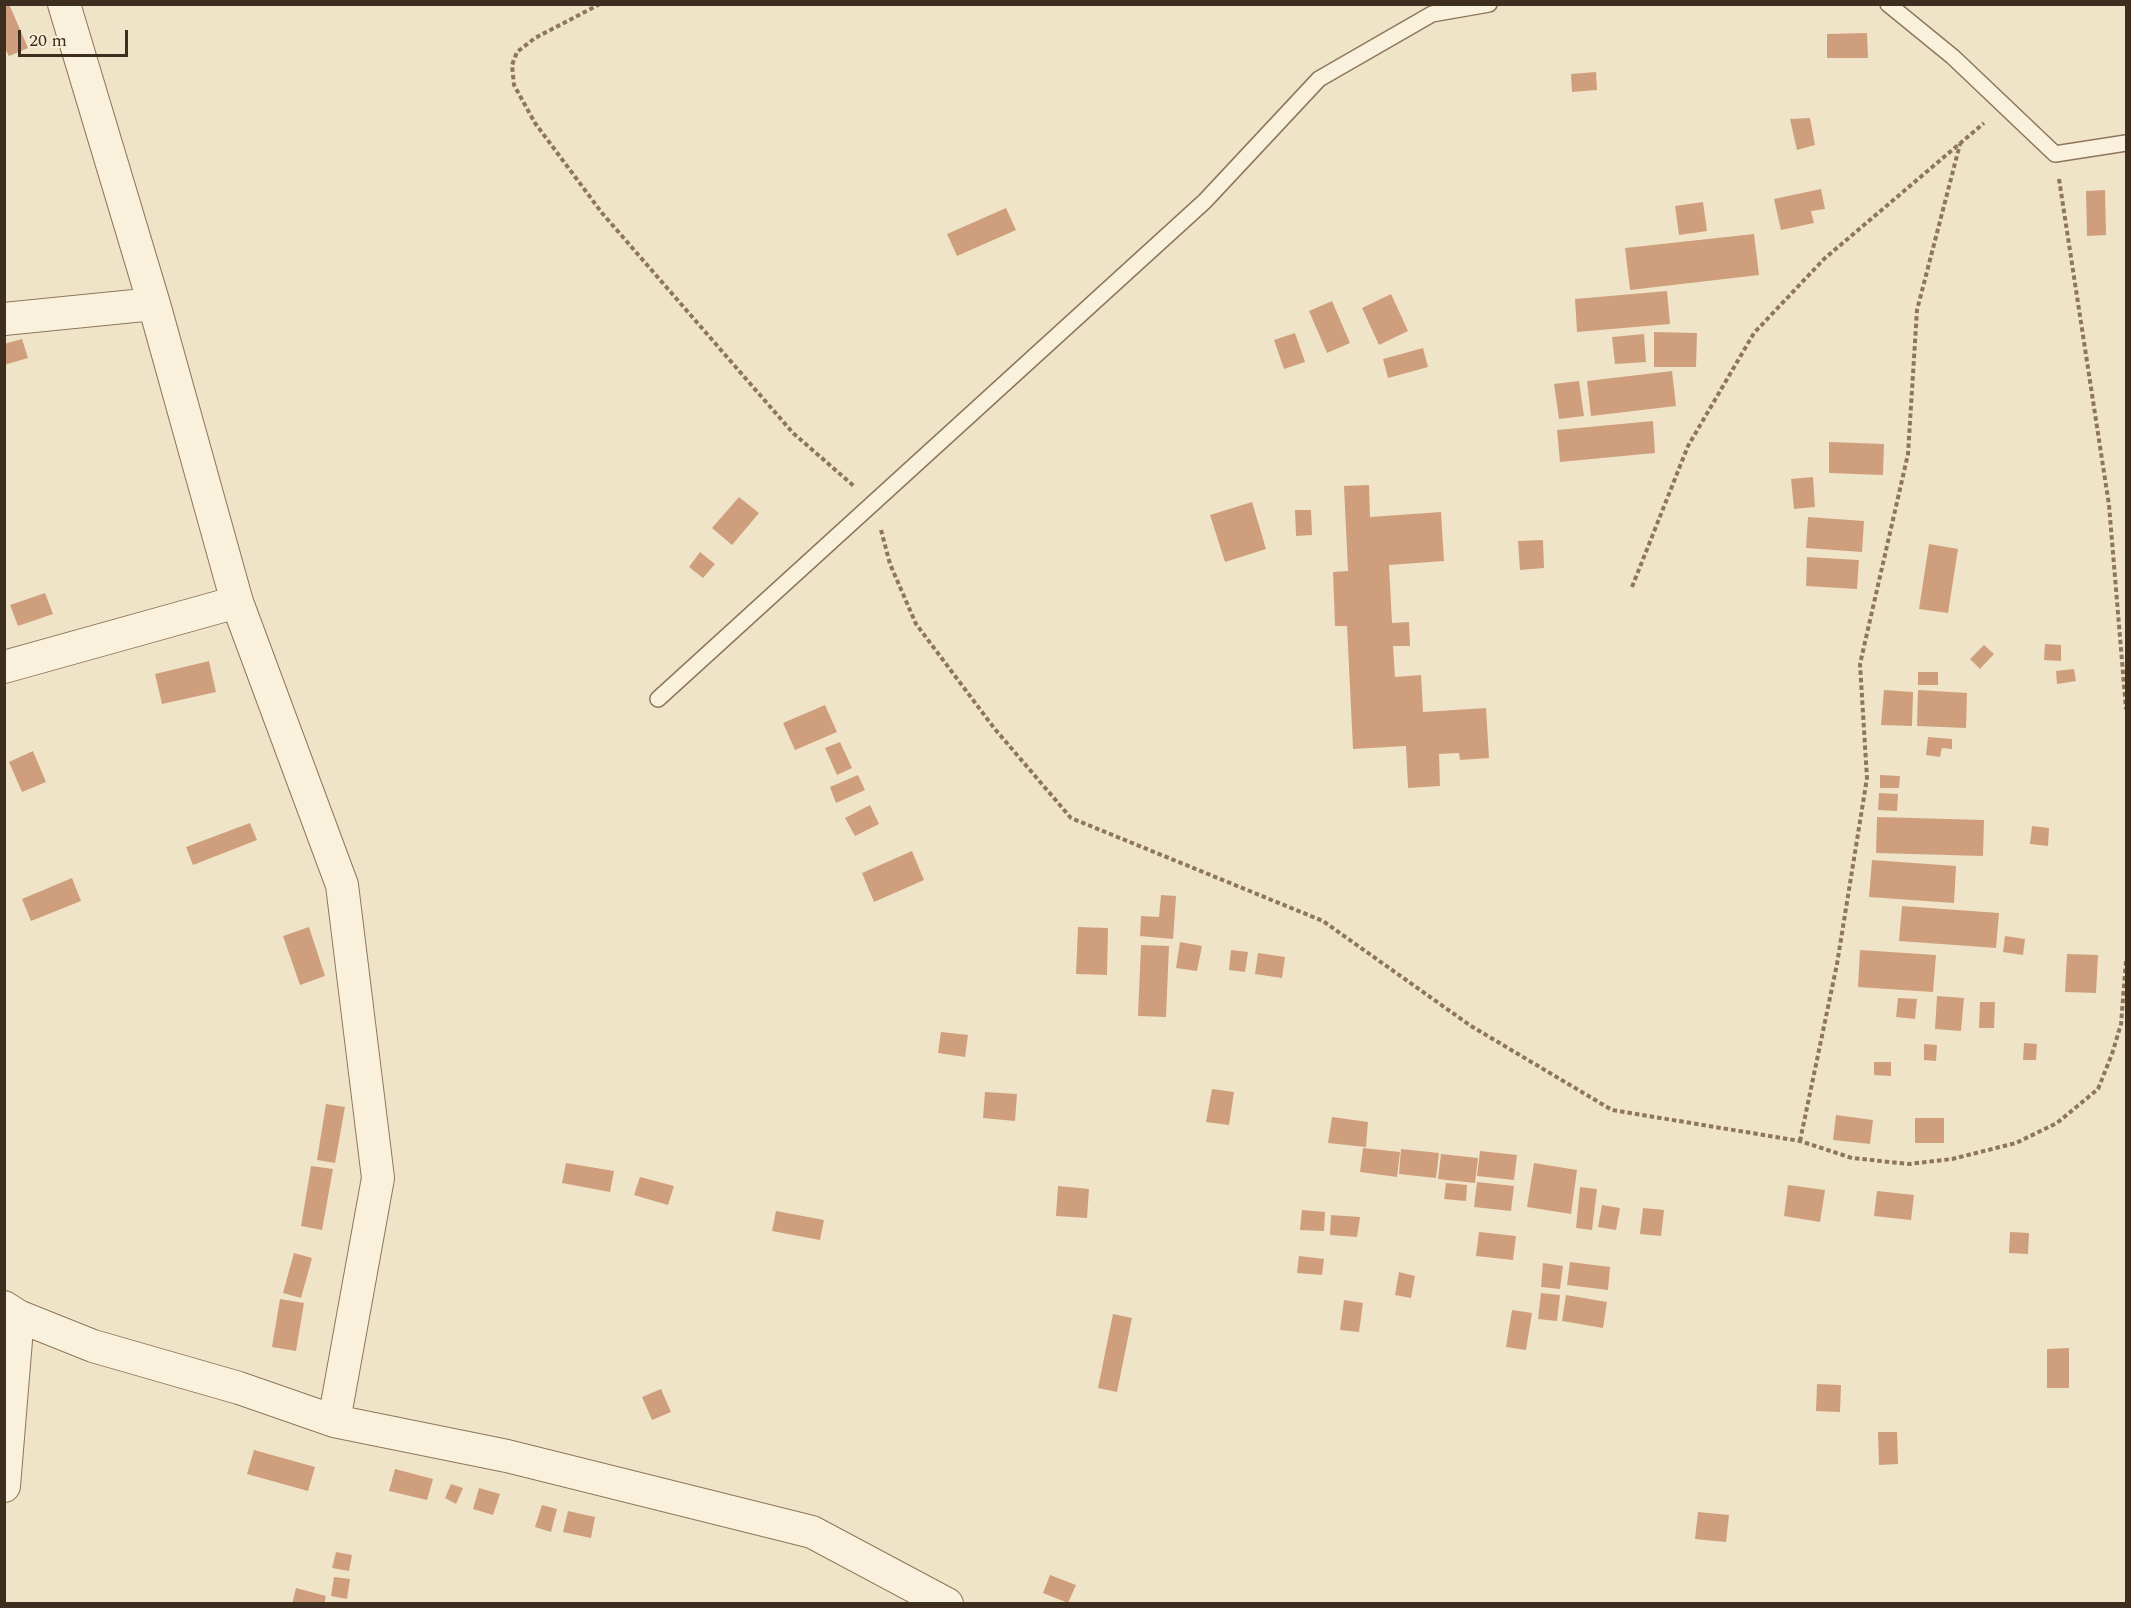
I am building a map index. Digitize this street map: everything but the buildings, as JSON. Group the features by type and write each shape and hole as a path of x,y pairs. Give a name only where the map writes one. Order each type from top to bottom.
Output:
{"street":[{"path":"64,4 154,304 237,602 342,885 378,1178 334,1421"},
{"path":"4,319 154,304"},
{"path":"4,667 237,602"},
{"path":"4,1486 11,1311 93,1346 239,1388 334,1421 507,1456 812,1532 947,1604"}],"lane":[{"path":"658,699 875,504 1205,201 1319,79 1432,14 1489,4"},
{"path":"1888,4 2006,105 2055,154 2127,142"}],"path":[{"path":"600,4 535,38 517,52 512,65 514,86 535,123 602,213 793,432 875,504 890,564 916,624 994,728 1071,818 1323,921 1471,1026 1612,1110 1800,1141 1852,1158 1909,1164 1952,1159 2016,1143 2057,1123 2098,1089 2121,1024 2127,961"},
{"path":"1632,587 1688,446 1754,333 1824,259 2006,105"},
{"path":"1800,1141 1838,964 1867,778 1860,664 1908,454 1917,310 1960,144"},
{"path":"2055,154 2109,504 2127,709"}]}
